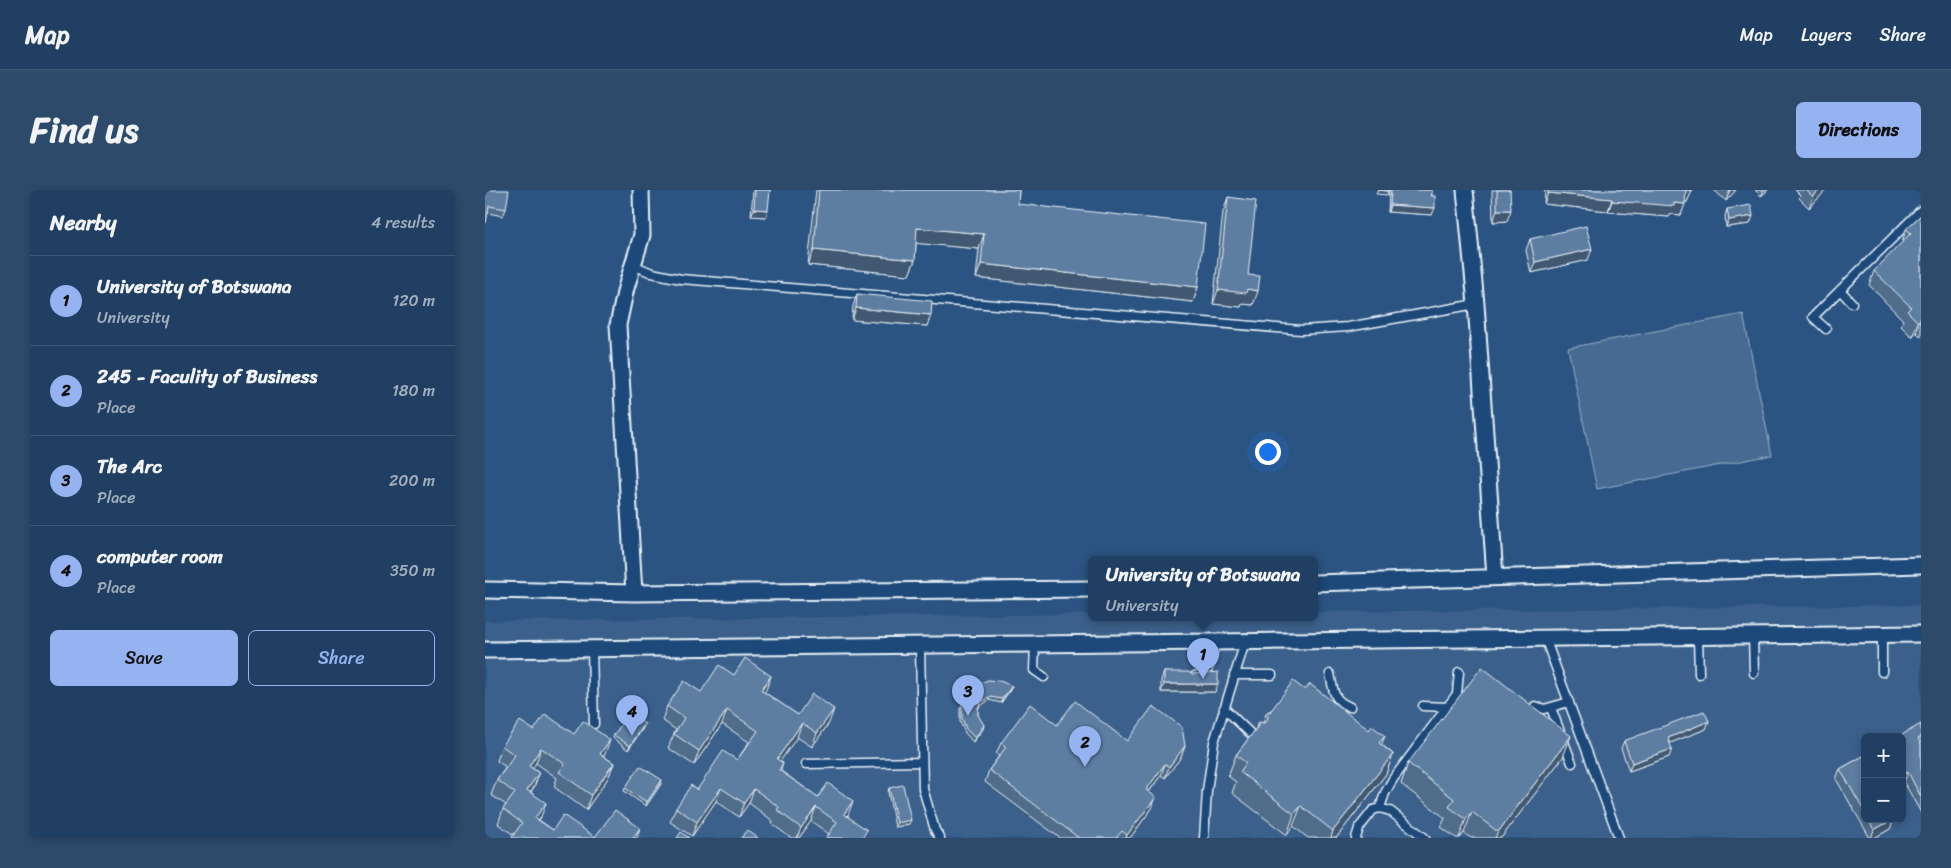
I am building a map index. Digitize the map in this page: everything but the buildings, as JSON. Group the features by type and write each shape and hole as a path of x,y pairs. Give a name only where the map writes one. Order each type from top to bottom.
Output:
{"street":[{"path":"634,593 618,325 642,235 641,190"},
{"path":"1465,190 1476,304 1495,577"},
{"path":"1318,583 1921,565"},
{"path":"485,590 634,593 1088,588"},
{"path":"485,650 1921,634"}],"lane":[{"path":"1826,329 1813,316 1921,210"},
{"path":"633,265 652,274 681,279 1301,330 1348,327 1476,304"},
{"path":"1840,290 1852,303"},
{"path":"1882,635 1882,672"},
{"path":"1753,636 1754,673"},
{"path":"1698,637 1699,674"},
{"path":"1545,638 1619,838"},
{"path":"1189,676 1199,676 1209,668 1215,642"},
{"path":"1204,838 1213,742 1245,642"},
{"path":"1035,644 1035,670 1044,677"},
{"path":"920,646 923,789 935,830 940,838"},
{"path":"592,649 594,724"},
{"path":"1380,808 1385,793 1393,779 1457,694 1459,672"},
{"path":"1234,675 1272,674"},
{"path":"1330,674 1335,697 1342,704 1350,707"},
{"path":"584,684 593,683"},
{"path":"1535,706 1541,709 1551,708 1569,702"},
{"path":"1423,706 1446,707"},
{"path":"1224,708 1255,738"},
{"path":"1551,708 1573,763"},
{"path":"806,764 845,760 922,762"},
{"path":"1357,838 1359,828 1373,810 1380,808 1390,811 1425,838"}],"shaded area":[{"path":"1743,314 1772,455 1597,489 1568,348"},
{"path":"1921,605 1921,838 485,838 485,621 1088,614 1088,621 1318,621 1318,612"}],"place":[{"name":"University of Botswana","path":"1203,679"},
{"name":"The Arc","path":"968,716"},
{"name":"computer room","path":"632,736"},
{"name":"245 - Faculity of Business","path":"1085,767"}]}
